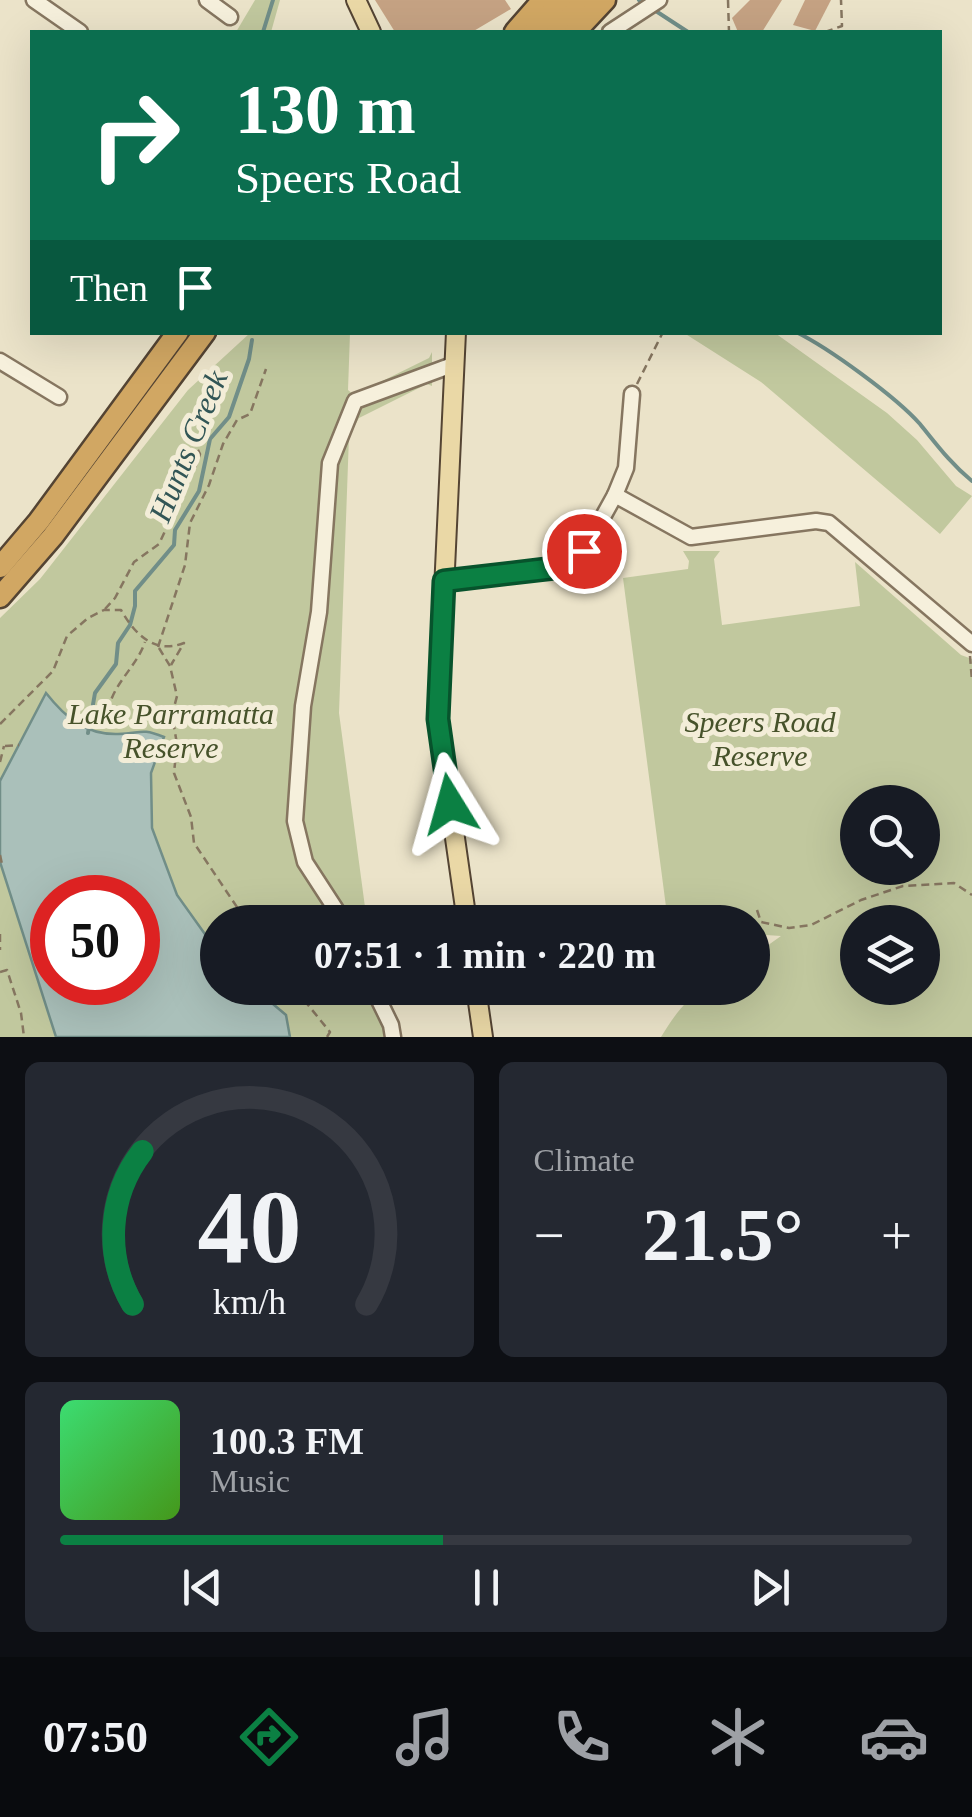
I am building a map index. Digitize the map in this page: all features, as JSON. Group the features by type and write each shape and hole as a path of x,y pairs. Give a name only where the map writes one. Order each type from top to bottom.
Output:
{"highway":[{"path":"518,30 543,0"},
{"path":"536,30 564,0"},
{"path":"559,30 593,2"},
{"path":"576,30 593,2"},
{"path":"0,567 176,335"},
{"path":"0,597 53,536 203,335"}],"main road":[{"path":"356,0 370,30"},
{"path":"456,335 438,719 464,905"},
{"path":"478,1005 483,1037"}],"street":[{"path":"34,0 77,30"},
{"path":"207,0 230,17"},
{"path":"613,30 659,0"},
{"path":"0,361 59,397"},
{"path":"333,905 304,862 294,822 303,706 319,612 330,463 356,400 455,364"},
{"path":"444,581 569,565 584,551 626,468 632,394"},
{"path":"614,495 692,537 816,521 829,523 971,644"},
{"path":"381,1005 394,1037"}],"path":[{"path":"728,0 728,30"},
{"path":"831,30 842,26 841,0"},
{"path":"632,394 662,335"},
{"path":"158,647 185,565 190,523 236,420 250,414 266,369"},
{"path":"0,724 53,670 67,636 116,598 134,562 159,544 197,463 200,454 196,448"},
{"path":"104,610 121,610 130,626 158,647 172,648 184,642 170,666"},
{"path":"108,711 114,688 140,657 146,641"},
{"path":"971,644 972,682"},
{"path":"158,647 170,666 177,696 172,715 177,744 174,774 191,817 194,843 236,905"},
{"path":"0,762 2,744 20,745"},
{"path":"770,924 789,928 811,924 903,886 954,884 972,894"},
{"path":"0,934 0,950"},
{"path":"0,972 7,970 24,1037"},
{"path":"308,1005 330,1032 327,1037"}],"green space":[{"path":"255,0 280,0 272,30 237,30"},
{"name":"Lake Parramatta Reserve","path":"248,335 350,335 348,390 354,395 429,358 432,352 432,386 427,384 359,418 349,436 339,713 365,905 200,905 200,1005 392,1005 401,1037 0,1037 0,618 40,579 188,390"},
{"path":"687,335 778,335 887,413 917,440 956,486 972,496 940,534 761,382"},
{"name":"Speers Road Reserve","path":"683,551 720,551 714,559 722,625 860,606 855,562 961,655 972,659 972,1037 661,1037 685,1005 770,1005 770,944 781,936 770,935 770,905 666,905 623,578 688,569 689,561"}],"water":[{"path":"46,693 68,717 86,728 106,734 145,732 164,737 151,773 152,828 177,895 200,927 200,1005 274,1005 286,1015 290,1037 56,1037 46,1005 160,1005 160,875 30,875 30,956 0,862 0,781"}],"building":[{"path":"375,0 505,0 511,9 475,30 394,30"},
{"path":"750,0 782,0 763,30 737,30 732,18"},
{"path":"805,0 831,0 816,30 793,25"}],"waterway":[{"name":"Hunts Creek","path":"264,30 273,0"},
{"path":"639,0 685,30"},
{"path":"802,335 895,400 972,481"},
{"name":"Hunts Creek","path":"88,733 95,693 116,664 118,643 130,625 135,591 174,545 175,530 199,491 210,439 229,417 252,340"}],"route":[{"path":"450,804 438,719 444,581 563,567 576,561 584,551"}]}
